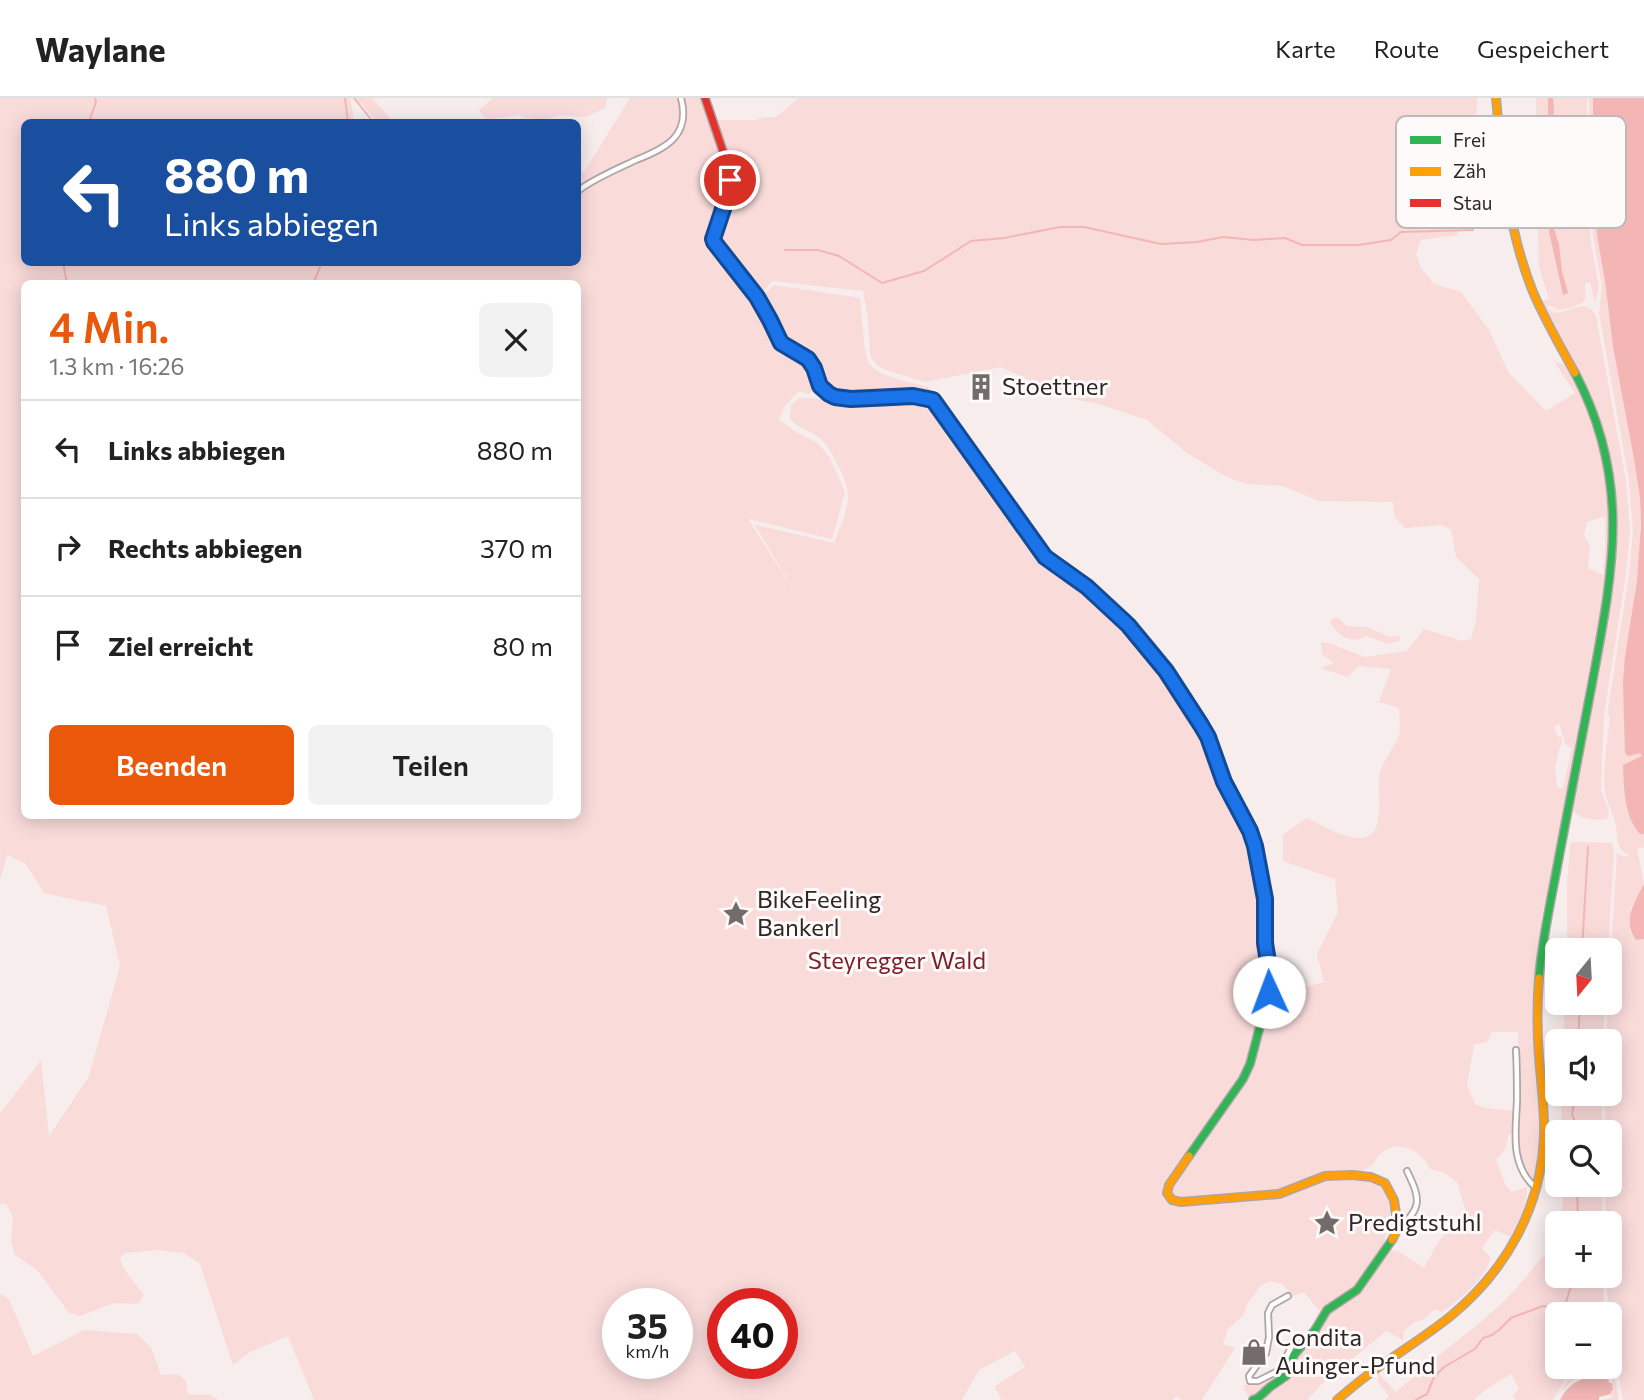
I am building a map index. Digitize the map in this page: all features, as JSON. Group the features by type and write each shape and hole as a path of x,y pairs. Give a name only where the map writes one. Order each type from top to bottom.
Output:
{"street":[{"path":"581,189 667,146 684,122 681,98"},
{"path":"705,98 729,169 730,180 713,239 757,297 781,343 808,359 820,386 835,397 864,399 913,396 933,400 1045,557 1115,611 1166,671 1208,737 1226,787 1250,831 1265,899 1265,943 1270,975 1266,1008 1243,1079 1169,1185 1167,1193 1172,1200 1181,1202 1271,1195 1292,1190 1320,1177 1374,1177 1383,1181 1390,1190 1397,1213 1397,1231"},
{"path":"1496,98 1498,116"},
{"path":"1337,1400 1366,1376 1444,1323 1473,1298 1497,1271 1526,1219 1542,1158 1544,1126 1537,1027 1538,978 1609,586 1613,555 1613,512 1607,464 1594,416 1584,391 1539,307 1519,252 1514,228"},
{"path":"1516,1050 1515,1147 1522,1171 1536,1188"},
{"path":"1253,1400 1286,1376 1294,1355 1315,1330 1326,1310 1361,1285 1397,1231 1415,1211 1418,1198 1407,1171"},
{"path":"1287,1296 1270,1309 1268,1346 1249,1376 1250,1381 1258,1381 1276,1373 1298,1336 1308,1339"}],"green space":[{"name":"Steyregger Wald","path":"0,98 350,98 353,113 353,119 21,119 21,266 581,266 581,172 584,172 630,98 703,98 715,120 756,120 776,117 799,98 1477,98 1475,116 1396,116 1396,228 1458,228 1458,235 1421,240 1416,254 1421,268 1434,284 1461,292 1489,330 1509,373 1546,411 1575,393 1555,363 1563,364 1568,369 1595,430 1608,504 1606,579 1551,878 1541,918 1533,990 1534,1048 1540,1117 1538,1156 1534,1178 1531,1180 1524,1171 1518,1150 1518,1032 1492,1032 1487,1042 1474,1045 1467,1085 1475,1104 1485,1108 1514,1111 1513,1132 1509,1134 1505,1149 1496,1160 1506,1186 1512,1192 1527,1187 1524,1207 1510,1237 1495,1230 1482,1248 1490,1257 1488,1265 1471,1288 1456,1302 1442,1312 1435,1309 1423,1320 1415,1322 1404,1331 1403,1340 1386,1331 1322,1384 1307,1400 1259,1400 1275,1386 1300,1350 1313,1340 1318,1342 1320,1337 1316,1335 1328,1312 1333,1306 1354,1297 1389,1250 1398,1251 1424,1268 1449,1230 1470,1226 1457,1182 1443,1172 1430,1169 1421,1156 1408,1148 1393,1147 1386,1150 1370,1166 1347,1176 1365,1178 1382,1185 1394,1207 1390,1212 1385,1245 1360,1283 1322,1314 1304,1292 1294,1296 1282,1284 1270,1281 1261,1285 1248,1303 1243,1316 1228,1329 1223,1344 1235,1348 1202,1400 1181,1400 1177,1396 1172,1400 1001,1400 995,1386 1025,1367 1015,1351 979,1370 962,1400 314,1400 288,1336 250,1352 233,1365 200,1264 184,1253 158,1250 125,1253 120,1258 126,1272 144,1295 138,1304 114,1303 80,1316 69,1313 37,1270 15,1255 11,1241 13,1217 6,1204 0,1204 0,1114 41,1060 49,1136 89,1076 120,966 106,906 44,893 26,864 7,855 0,880","holes":["772,281 863,291 871,358 886,370 925,382 1001,367 1027,379 1049,396 1102,405 1147,420 1187,453 1225,476 1246,484 1283,486 1319,501 1393,502 1394,516 1405,528 1442,525 1451,530 1456,557 1479,579 1476,621 1471,639 1462,641 1424,629 1407,651 1365,657 1329,643 1321,643 1322,654 1334,663 1320,668 1348,677 1358,666 1391,669 1379,702 1399,708 1400,732 1381,769 1376,826 1370,835 1351,837 1307,818 1283,835 1283,861 1335,879 1338,912 1317,954 1324,982 1272,996 1253,1062 1172,1184 1171,1191 1173,1196 1185,1199 1274,1193 1173,1202 1166,1188 1249,1064 1266,997 1263,871 1201,720 1166,668 1090,587 1043,552 936,409 924,401 867,402 799,398 791,405 790,419 818,437 829,449 843,476 848,495 846,512 834,543 755,525 797,596 748,519 832,539 845,492 829,456 816,442 794,431 779,419 784,407 799,391 809,394 815,387 809,363 790,354 781,345 756,300","1605,516 1603,575 1588,568 1590,546 1584,535 1587,522","1559,723 1565,743 1572,747 1563,788 1557,787 1555,768 1562,744 1561,736 1558,737 1554,727"]},
{"path":"356,98 373,98 390,119 374,119"},
{"path":"493,98 610,98 607,99 605,108 580,117 560,115 536,119 519,115 491,119 484,117 479,110"},
{"path":"1536,98 1548,98 1548,116 1536,116"},
{"path":"1553,98 1587,98 1587,116 1554,116"},
{"path":"1589,98 1593,98 1593,116 1589,116"},
{"path":"1538,228 1549,228 1563,295 1568,293 1554,228 1590,228 1599,288 1595,303 1590,282 1585,284 1582,303 1562,309 1547,306 1556,313 1578,307 1588,308 1596,316 1626,481 1630,531 1604,715 1601,790 1609,812 1607,819 1603,820 1582,817 1572,807 1615,573 1615,484 1600,420 1581,375 1542,301 1549,299 1539,266"},
{"path":"1592,228 1597,228 1613,347 1640,498 1641,549 1625,656 1642,757 1640,834 1644,834 1644,847 1637,849 1644,884 1631,908 1630,932 1636,940 1644,939 1644,1400 1623,1400 1620,1379 1622,1379 1622,1302 1608,1302 1607,1288 1622,1288 1622,1211 1606,1211 1605,1197 1622,1197 1622,1120 1605,1120 1605,1106 1622,1106 1622,1029 1607,1029 1607,1015 1622,1015 1622,938 1612,938 1617,853 1623,857 1629,855 1621,849 1618,842 1615,822 1606,796 1605,768 1610,717 1607,713 1629,574 1633,531 1629,481 1599,313 1602,286"},
{"path":"774,285 860,298 864,343 870,365 888,376 928,387 929,395 843,397 823,388 813,362 781,341 760,298"},
{"path":"1338,617 1347,626 1367,627 1390,637 1400,636 1399,641 1389,644 1366,636 1356,640 1346,638 1330,622"},
{"path":"1612,843 1614,852 1609,938 1567,938 1570,844"},
{"path":"1564,1015 1604,1015 1604,1029 1564,1029"},
{"path":"1561,1106 1602,1106 1602,1120 1561,1120"},
{"path":"1563,1197 1602,1197 1603,1211 1561,1211"},
{"path":"1545,1254 1545,1288 1603,1288 1604,1302 1545,1302 1545,1379 1576,1379 1559,1394 1568,1380 1565,1380 1553,1400 1515,1400 1513,1396 1519,1389 1511,1374 1473,1400 1386,1400 1389,1395 1378,1382 1378,1373 1396,1392 1497,1308"},
{"path":"0,1294 9,1299 33,1356 84,1330 137,1334 151,1347 161,1375 178,1374 186,1381 188,1394 210,1395 219,1400 0,1400"},
{"path":"1300,1338 1303,1339 1283,1377 1249,1399 1243,1385 1255,1384 1271,1377 1282,1366"},
{"path":"1612,1379 1615,1379 1619,1400 1603,1400 1612,1397"}],"shaded area":[{"path":"1548,98 1553,98 1554,116 1548,116"},
{"path":"1593,98 1644,98 1644,834 1640,834 1635,827 1628,810 1623,765 1642,756 1640,753 1628,756 1625,753 1623,683 1637,581 1640,498 1613,347 1596,228 1626,228 1626,116 1593,116"},
{"path":"1549,228 1554,228 1559,244 1568,293 1563,295"},
{"path":"1644,884 1644,939 1636,940 1630,926 1631,912"},
{"path":"1584,1379 1608,1379 1613,1390 1611,1394 1599,1397 1599,1400 1560,1400 1574,1384"}],"waterway":[{"path":"90,119 95,98"},
{"path":"345,98 348,119"},
{"path":"354,98 371,119"},
{"path":"785,250 818,250 839,256 882,283 924,271 971,241 1004,238 1060,227 1084,227 1161,244 1223,237 1254,240 1285,238 1302,245 1359,245 1391,240 1401,232 1473,230"},
{"path":"64,266 66,280"},
{"path":"315,280 320,266"},
{"path":"1583,938 1588,847"},
{"path":"1579,1015 1579,1029"},
{"path":"1573,1106 1574,1120"},
{"path":"1577,1197 1578,1211"},
{"path":"1416,1400 1427,1394 1434,1377 1444,1367 1475,1349 1483,1338 1492,1335 1511,1318 1543,1306 1562,1307 1570,1288"}],"traffic: fast":[{"path":"1539,978 1547,920 1600,643 1611,564 1611,489 1605,451 1593,413 1575,373"},
{"path":"1101,600 1128,625 1165,671 1208,737 1224,782 1253,840 1265,899 1269,992 1250,1064 1243,1079 1189,1156"},
{"path":"1253,1400 1286,1376 1294,1355 1315,1330 1327,1310 1357,1290 1392,1240"}],"traffic: slow":[{"path":"1496,98 1498,116"},
{"path":"1514,228 1533,292 1575,373"},
{"path":"783,344 808,359 820,386 829,394 851,399 913,396 933,400 1045,557 1101,600"},
{"path":"1337,1400 1371,1372 1452,1315 1489,1278 1517,1236 1536,1188 1544,1137 1538,1037 1539,978"},
{"path":"1189,1156 1169,1185 1167,1193 1172,1200 1181,1202 1279,1194 1325,1176 1371,1177 1385,1183 1394,1200 1397,1221 1392,1240"}],"traffic: jam":[{"path":"705,98 729,169 726,205 713,239 757,297 783,344"}],"place":[{"name":"Stoettner","path":"981,387"},
{"name":"BikeFeeling Bankerl","path":"736,914"},
{"name":"Predigtstuhl","path":"1327,1223"},
{"name":"Condita Auinger-Pfund","path":"1254,1352"}],"route":[{"path":"730,180 717,233 713,239 757,297 781,343 808,359 820,386 835,397 864,399 913,396 933,400 1045,557 1115,611 1166,671 1208,737 1224,782 1253,840 1264,888 1269,992"}]}
